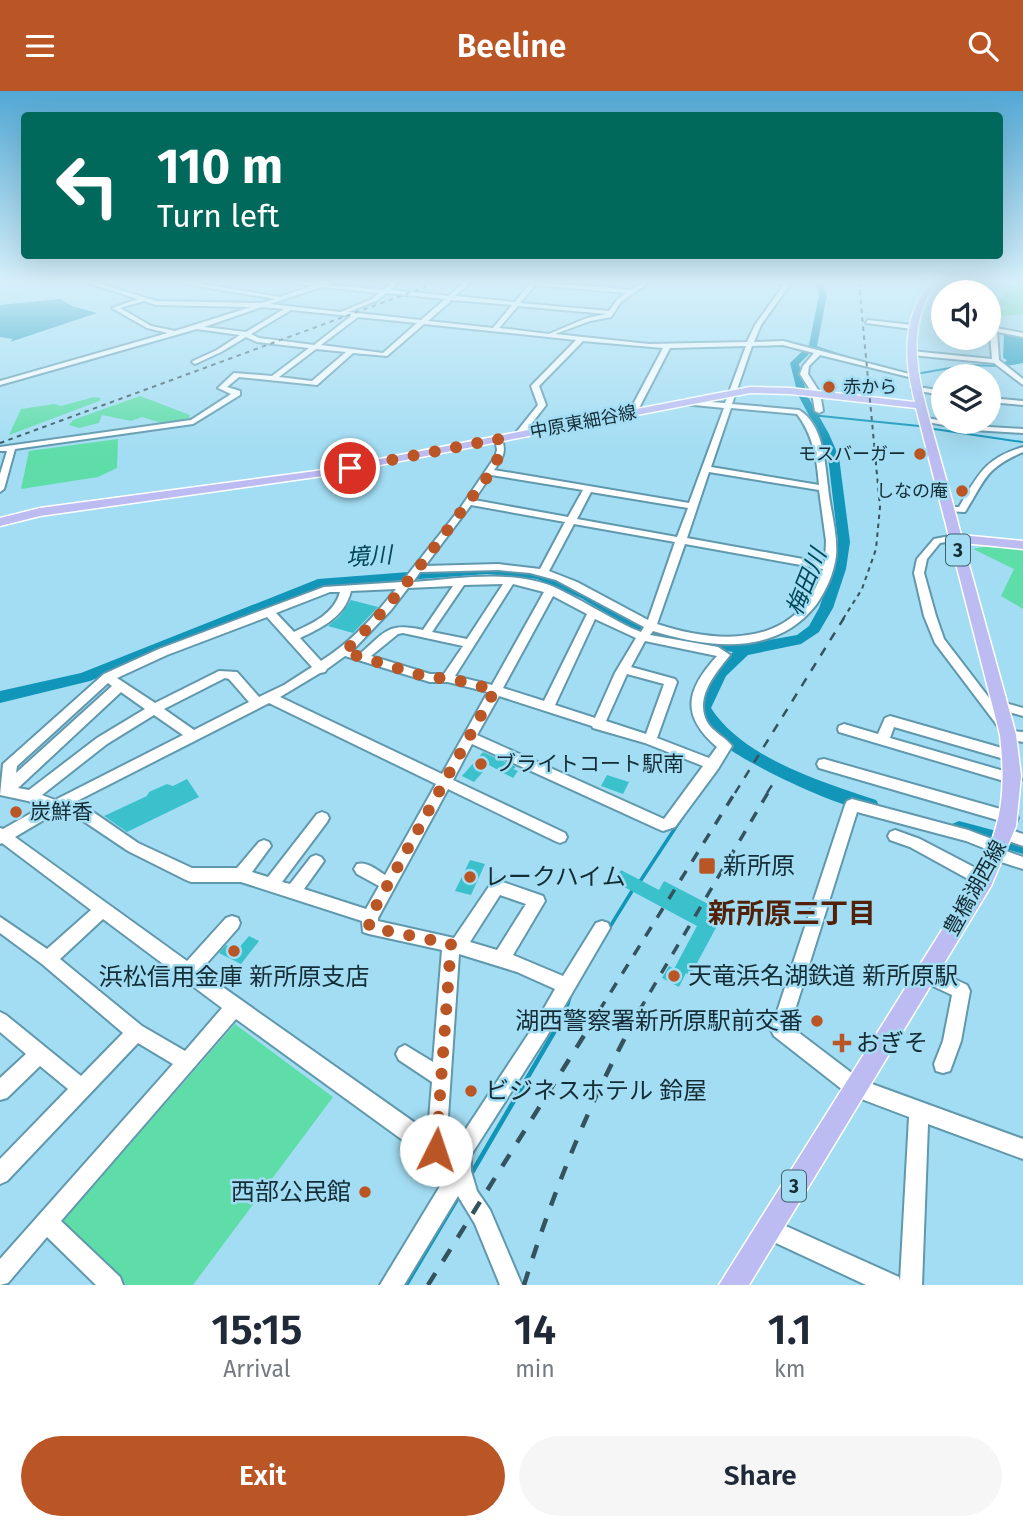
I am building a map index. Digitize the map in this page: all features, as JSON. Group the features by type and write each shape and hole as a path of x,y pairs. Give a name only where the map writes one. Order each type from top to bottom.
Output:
{"main road":[{"name":"豊橋湖西線","path":"733,1285 984,880 1006,840 1014,779 1011,756 1013,734 998,705 919,405 913,378 912,339"},
{"name":"中原東細谷線","path":"0,522 40,512 323,473 733,393 790,391 919,405"},
{"path":"955,538 1023,545"}],"street":[{"path":"0,383 157,339"},
{"path":"195,362 238,339"},
{"path":"256,339 385,355 404,339"},
{"path":"274,378 325,339"},
{"path":"519,435 542,405 535,386 581,339"},
{"path":"589,339 667,347 777,343 913,378 931,387"},
{"path":"598,725 624,669 647,631 753,339"},
{"path":"633,412 667,347"},
{"path":"0,449 193,422 237,393 222,388 237,375 314,383 353,350"},
{"path":"911,353 1000,364 997,350"},
{"path":"817,353 806,366 804,374 815,394 819,411"},
{"path":"1001,365 1023,383"},
{"path":"1001,401 1023,403"},
{"path":"416,571 509,567 543,572 582,588 647,631 714,641 755,639 774,634 802,616 820,589 829,566 832,535 823,488 821,454 806,420 799,412 684,402"},
{"path":"924,419 973,428 1023,431"},
{"path":"461,1172 436,1150 1,836 264,701 321,669 344,652 368,629 469,502 490,472 501,450 498,439"},
{"path":"0,489 12,447"},
{"path":"947,509 962,510 983,470 1002,457 1023,449"},
{"path":"705,469 823,488"},
{"path":"490,472 692,506"},
{"path":"543,572 589,488"},
{"path":"469,502 829,566"},
{"path":"955,538 937,541 922,559 919,573 930,615 944,647 1013,734"},
{"path":"448,678 510,580"},
{"path":"4,789 10,764 108,677 163,652 312,593 405,584 510,580 529,582 593,612 718,651 723,655 708,672 697,704 701,724 725,746 670,823 663,825 469,737"},
{"path":"426,633 461,582"},
{"path":"291,638 313,628 334,613 344,602 346,588"},
{"path":"551,590 370,917 369,927 455,945 501,959 566,986"},
{"path":"269,612 321,669"},
{"path":"547,708 593,612"},
{"path":"362,658 394,631 403,629 471,644"},
{"path":"344,652 430,678 448,678 495,690 650,740 713,765"},
{"path":"624,669 671,682 650,740"},
{"path":"32,796 102,741 154,709 223,674 233,675 264,701 560,838"},
{"path":"108,677 194,737"},
{"path":"4,789 120,685"},
{"path":"998,705 1023,712"},
{"path":"882,740 890,721 1011,756"},
{"path":"844,729 1014,779"},
{"path":"824,764 1006,840 1023,863"},
{"path":"4,789 60,804 132,847 191,874 241,875 370,917"},
{"path":"1006,840 968,836 852,805 780,1030 855,1087 1023,1149"},
{"path":"271,885 321,818"},
{"path":"895,836 915,843 984,880"},
{"path":"241,875 264,846"},
{"path":"293,892 316,860"},
{"path":"362,869 388,884"},
{"path":"436,1150 455,945 497,887 537,901 501,959"},
{"path":"48,959 103,909"},
{"path":"190,971 232,923"},
{"path":"0,924 48,959 136,1032 186,1062"},
{"path":"505,1282 483,1217 468,1195 461,1172 461,1153 541,1030 602,928"},
{"path":"924,973 961,991 951,1037 951,1051 943,1064"},
{"path":"0,1275 235,1007"},
{"path":"0,1021 82,1089"},
{"path":"0,1174 136,1032"},
{"path":"405,1054 442,1078"},
{"path":"0,1091 38,1055"},
{"path":"911,1285 919,1109"},
{"path":"391,1285 461,1172"},
{"path":"48,1223 112,1285"},
{"path":"768,1229 891,1285"}],"green space":[{"path":"140,396 190,415 189,421 165,424 142,417 131,421 102,415 99,423 79,428 69,425 73,420"},
{"path":"94,397 101,398 9,435 21,409 54,404 61,406"},
{"path":"118,439 117,468 98,477 21,489 29,451"},
{"path":"992,545 1023,548 1023,609 1001,596 1014,569 973,549"},
{"path":"235,1024 333,1097 193,1285 125,1285 60,1224"}],"water":[{"path":"1004,339 1023,339 1023,363 1006,366 1003,364 1007,360 1003,358"}],"building":[{"path":"351,600 378,607 353,633 328,626 340,616"},
{"name":"ブライトコート駅南","path":"483,752 516,767 513,769 518,771 513,778 489,765 474,782 462,776"},
{"path":"607,775 629,782 623,794 601,786"},
{"path":"187,779 199,797 127,832 104,816 147,796 149,792"},
{"name":"レークハイム","path":"470,860 485,864 471,895 455,891"},
{"path":"621,870 659,890 664,881 718,909 711,921 718,924 690,976 686,973 679,987 662,978 669,966 674,969 697,926 613,881"},
{"name":"浜松信用金庫 新所原支店","path":"249,936 259,941 241,964 219,953 226,945 237,950"}],"waterway":[{"name":"梅田川","path":"815,339 813,346 794,363 795,375 802,395 832,450 844,542 840,569 826,608 814,629 808,635 795,640 743,651 721,672 703,708 719,730 740,748 803,780 870,805"},
{"path":"813,346 865,363"},
{"path":"916,374 931,371"},
{"path":"811,415 919,426"},
{"path":"968,434 1022,442"},
{"name":"境川","path":"0,697 85,677 323,582 487,570 541,576 586,595 633,623 670,638 747,649"},
{"path":"639,883 689,807"},
{"name":"梅田川","path":"959,829 1023,846"},
{"path":"608,930 632,891"},
{"path":"566,1011 571,993"},
{"path":"470,1176 567,1010"},
{"path":"406,1285 460,1194"}],"railway":[{"path":"0,443 284,339"},
{"path":"843,619 862,589 876,549 880,507 864,339"},
{"path":"735,793 844,618"},
{"path":"767,793 776,779"},
{"path":"599,1011 736,791"},
{"path":"639,1011 769,791"},
{"path":"428,1285 600,1010"},
{"path":"524,1285 575,1145 605,1077 640,1010"}],"place":[{"name":"赤から","path":"829,387"},
{"name":"モスバーガー","path":"920,454"},
{"name":"しなの庵","path":"962,491"},
{"name":"ブライトコート駅南","path":"481,764"},
{"name":"炭鮮香","path":"16,812"},
{"name":"新所原","path":"707,866"},
{"name":"レークハイム","path":"470,877"},
{"name":"浜松信用金庫 新所原支店","path":"234,951"},
{"name":"天竜浜名湖鉄道 新所原駅","path":"674,976"},
{"name":"湖西警察署新所原駅前交番","path":"817,1021"},
{"name":"おぎそ","path":"842,1043"},
{"name":"ビジネスホテル 鈴屋","path":"471,1091"},
{"name":"西部公民館","path":"365,1192"}],"district":[{"name":"新所原三丁目","path":"792,913"}],"route":[{"path":"350,468 498,439 501,450 469,502 415,572 387,608 344,652 430,678 448,678 495,690 370,917 369,927 451,944 436,1150"}]}
